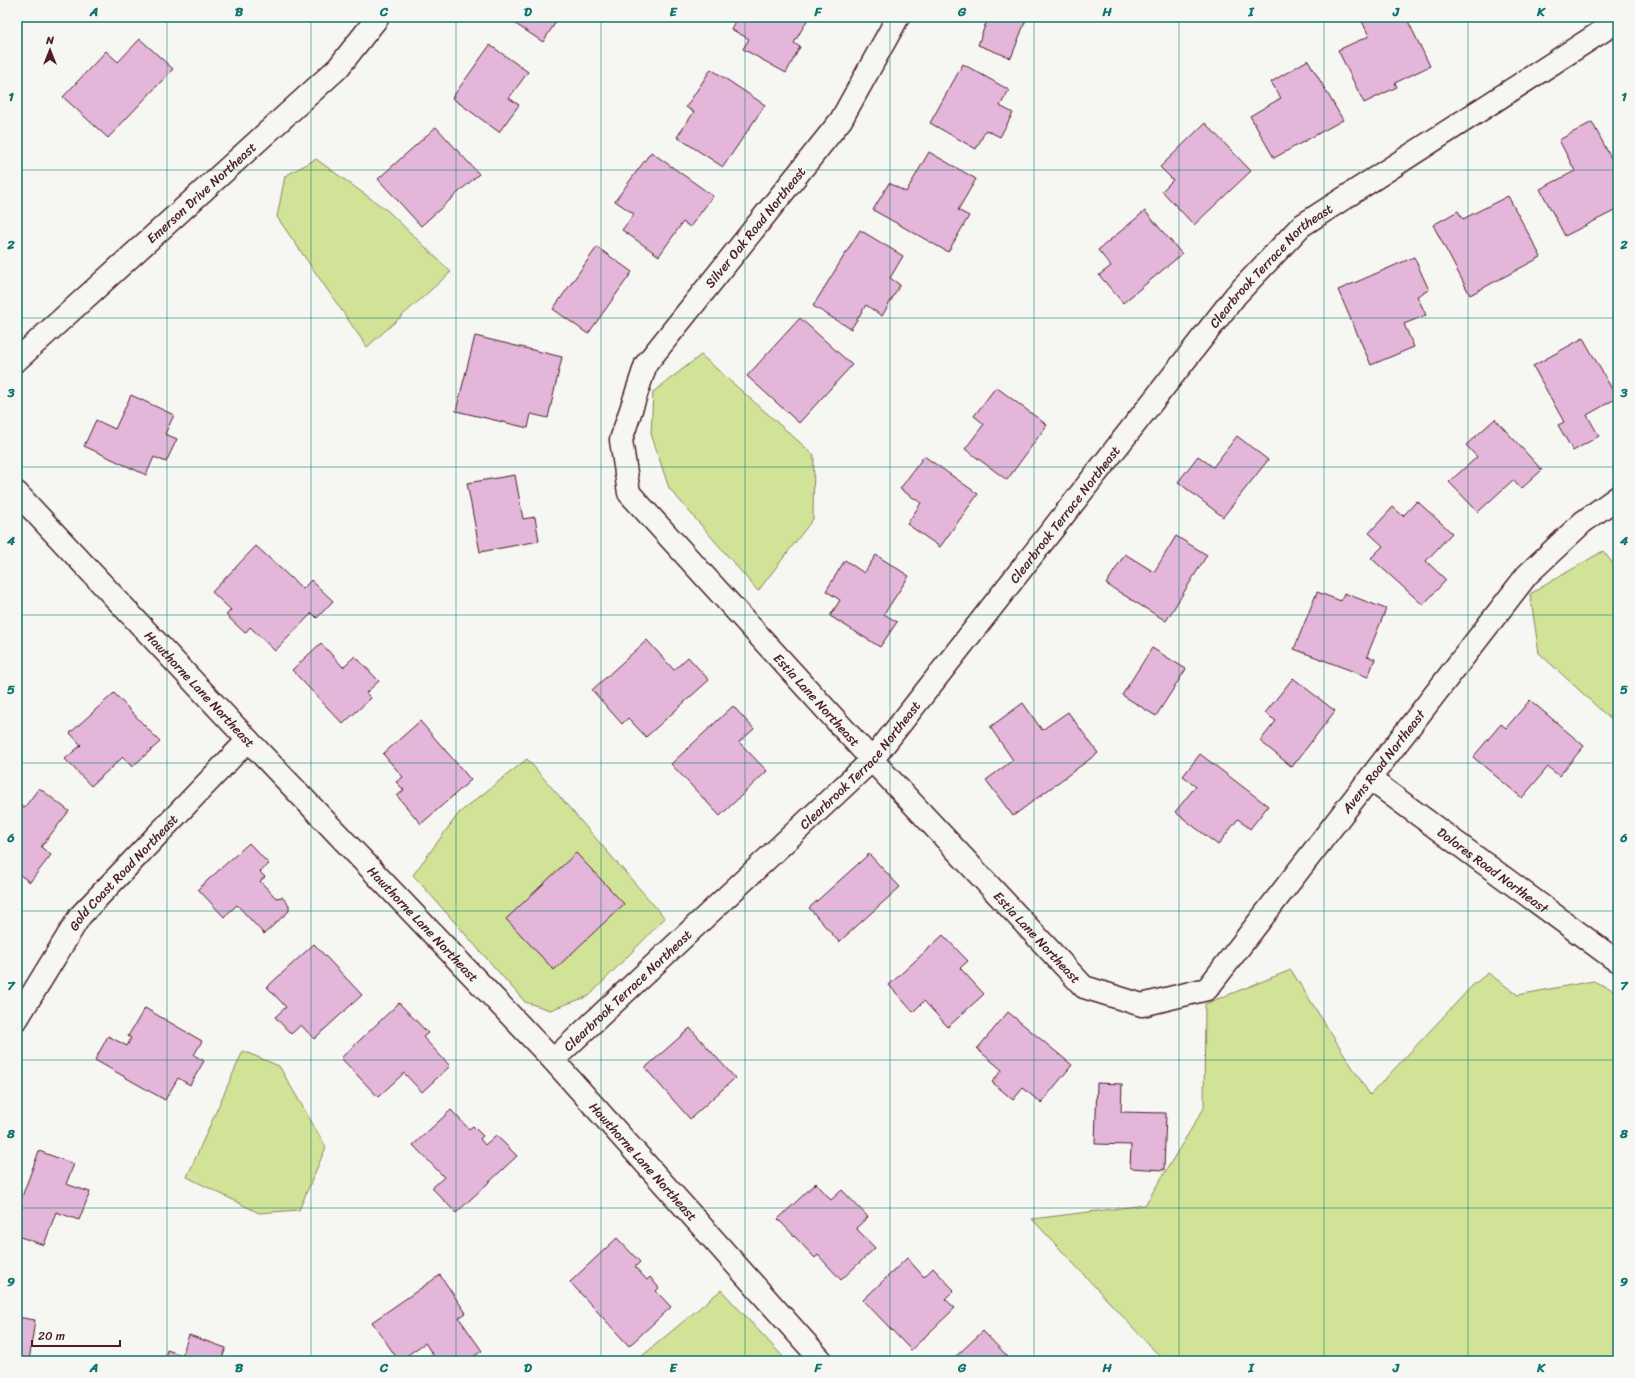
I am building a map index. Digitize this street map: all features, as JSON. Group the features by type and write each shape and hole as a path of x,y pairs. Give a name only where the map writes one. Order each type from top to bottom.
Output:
{"street":[{"name":"Emerson Drive Northeast","path":"17,360 338,68 378,17"},
{"name":"Silver Oak Road Northeast","path":"621,440 646,364 841,120 898,17"},
{"name":"Clearbrook Terrace Northeast","path":"553,1060 872,760 1236,294 1301,226 1618,21"},
{"name":"Estia Lane Northeast","path":"621,440 629,493 872,760 1084,987 1142,1005"},
{"name":"Hawthorne Lane Northeast","path":"17,493 248,740 553,1060 822,1361"},
{"name":"Avens Road Northeast","path":"1142,1005 1207,989 1527,574 1583,522 1618,497"},
{"name":"Gold Coast Road Northeast","path":"17,1020 80,916 248,740"},
{"name":"Dolores Road Northeast","path":"1370,779 1618,960"}],"green space":[{"path":"316,159 388,211 451,272 367,347 277,217 285,176"},
{"path":"701,355 814,455 813,519 758,591 669,488 651,434 653,392"},
{"path":"1603,551 1618,570 1618,726 1539,653 1530,594"},
{"path":"527,759 665,918 589,996 550,1010 525,1002 413,875 459,813"},
{"path":"1291,970 1370,1095 1472,986 1488,973 1518,995 1593,981 1618,992 1618,1361 1164,1361 1032,1219 1145,1205 1204,1108 1205,1004"},
{"path":"243,1051 279,1066 326,1147 299,1210 259,1213 187,1177"},
{"path":"721,1290 787,1361 636,1361"}],"building":[{"path":"518,17 559,17 543,42 514,23"},
{"path":"737,17 809,17 794,43 800,47 786,73 743,49 749,39 731,29"},
{"path":"988,17 1027,17 1011,58 978,45"},
{"path":"1360,17 1406,17 1430,66 1395,83 1397,87 1364,103 1338,50 1369,36"},
{"path":"140,39 173,69 108,138 63,97 106,51 118,62"},
{"path":"490,45 528,72 509,98 519,105 499,132 452,98"},
{"path":"1308,60 1343,120 1274,158 1250,116 1281,98 1271,82"},
{"path":"963,64 1009,90 1000,106 1013,113 1000,137 986,130 976,149 930,123"},
{"path":"711,69 765,105 723,167 677,137 694,112 686,107"},
{"path":"1592,122 1618,171 1618,209 1565,236 1540,189 1575,171 1559,140"},
{"path":"1205,123 1251,171 1194,225 1162,191 1173,180 1160,167"},
{"path":"436,127 479,174 421,226 378,179"},
{"path":"651,152 713,196 690,227 683,222 659,256 622,230 634,214 615,201"},
{"path":"929,152 976,179 958,210 969,216 948,252 873,210 889,183 906,192"},
{"path":"1508,196 1541,257 1470,295 1433,225 1458,211 1463,219"},
{"path":"1145,211 1182,254 1123,303 1099,275 1111,266 1098,250"},
{"path":"860,230 903,256 890,278 900,285 882,316 866,305 851,329 813,306"},
{"path":"597,247 632,272 588,334 553,309"},
{"path":"1414,257 1429,290 1417,296 1426,315 1404,324 1414,347 1371,365 1338,290"},
{"path":"800,318 852,365 799,423 747,376"},
{"path":"475,336 562,357 548,418 531,414 528,428 456,411"},
{"path":"1583,338 1617,398 1587,415 1599,436 1573,451 1558,425 1564,422 1533,366"},
{"path":"996,387 1047,425 1007,480 965,449 984,424 974,416"},
{"path":"131,395 174,415 165,434 177,439 166,462 154,457 146,475 84,446 96,420 115,429"},
{"path":"1495,419 1542,470 1521,489 1513,480 1478,512 1449,482 1477,457 1466,445"},
{"path":"1237,436 1268,460 1223,517 1178,482 1198,456 1213,467"},
{"path":"924,456 978,494 940,547 907,524 921,503 900,489"},
{"path":"515,475 523,519 535,517 539,541 480,552 467,483"},
{"path":"1417,501 1452,533 1426,561 1446,580 1423,605 1371,558 1383,546 1369,533 1393,507 1403,516"},
{"path":"1176,536 1207,555 1166,621 1106,584 1125,554 1154,572"},
{"path":"256,546 303,589 311,580 333,601 317,618 312,613 275,651 250,627 245,633 226,615 231,610 212,592"},
{"path":"876,555 909,576 884,614 897,622 880,647 830,616 840,600 826,591 845,560 864,573"},
{"path":"1317,592 1341,601 1344,593 1386,609 1367,656 1375,659 1368,677 1294,649"},
{"path":"647,640 674,670 688,657 709,680 646,737 628,718 622,724 592,690"},
{"path":"321,643 343,667 355,656 379,681 366,693 371,698 343,724 292,670"},
{"path":"1152,648 1186,669 1156,716 1122,695"},
{"path":"1293,678 1335,711 1292,767 1260,741 1276,721 1265,713"},
{"path":"114,693 160,742 132,767 123,757 91,786 65,759 81,745 70,733"},
{"path":"1530,700 1584,746 1559,776 1548,767 1522,798 1473,757 1501,724 1506,728"},
{"path":"1023,703 1042,730 1068,712 1098,753 1013,816 986,780 1013,760 990,727"},
{"path":"733,706 754,729 739,742 767,771 720,816 671,764"},
{"path":"420,721 471,780 421,824 397,796 404,790 396,782 403,777 383,754"},
{"path":"1200,754 1268,806 1250,829 1238,819 1218,845 1175,812 1196,786 1183,776"},
{"path":"39,788 69,811 41,847 51,855 30,882 17,873 17,802 24,808"},
{"path":"249,843 269,864 260,872 265,877 260,881 276,898 282,897 289,905 289,911 264,934 237,905 224,917 198,889"},
{"path":"576,853 624,904 554,970 506,919"},
{"path":"869,854 900,887 839,942 809,908"},
{"path":"943,935 968,961 960,968 984,994 948,1027 924,1001 913,1012 889,985"},
{"path":"314,944 362,995 314,1039 301,1025 291,1034 275,1017 286,1007 267,987"},
{"path":"399,1003 428,1033 423,1037 450,1066 422,1092 404,1073 378,1097 341,1058"},
{"path":"145,1008 202,1041 194,1055 204,1061 190,1085 178,1078 165,1100 95,1060 108,1036 127,1046 131,1038 128,1036"},
{"path":"1008,1012 1072,1065 1041,1103 1023,1088 1013,1100 992,1082 1002,1070 977,1049"},
{"path":"690,1028 735,1078 690,1119 645,1068"},
{"path":"1097,1083 1122,1084 1121,1112 1166,1113 1164,1170 1130,1168 1131,1145 1095,1144"},
{"path":"451,1110 469,1129 473,1126 483,1136 480,1139 485,1145 496,1135 517,1156 456,1213 432,1188 444,1177 413,1145"},
{"path":"39,1151 74,1164 66,1184 90,1192 79,1220 56,1212 44,1245 17,1236 17,1210"},
{"path":"816,1183 831,1200 842,1190 868,1217 856,1228 875,1248 841,1280 818,1255 815,1258 778,1219"},
{"path":"617,1238 640,1262 635,1267 647,1280 650,1277 659,1288 656,1291 671,1307 629,1346 570,1282"},
{"path":"907,1258 924,1277 933,1268 954,1290 945,1299 955,1308 911,1350 863,1300"},
{"path":"440,1275 466,1313 459,1318 482,1351 467,1361 437,1361 425,1343 399,1361 372,1322"},
{"path":"17,1317 35,1320 29,1361 17,1361"},
{"path":"983,1331 1008,1357 1004,1361 951,1361"},
{"path":"189,1335 226,1348 221,1361 164,1361 167,1350 182,1355"}]}
